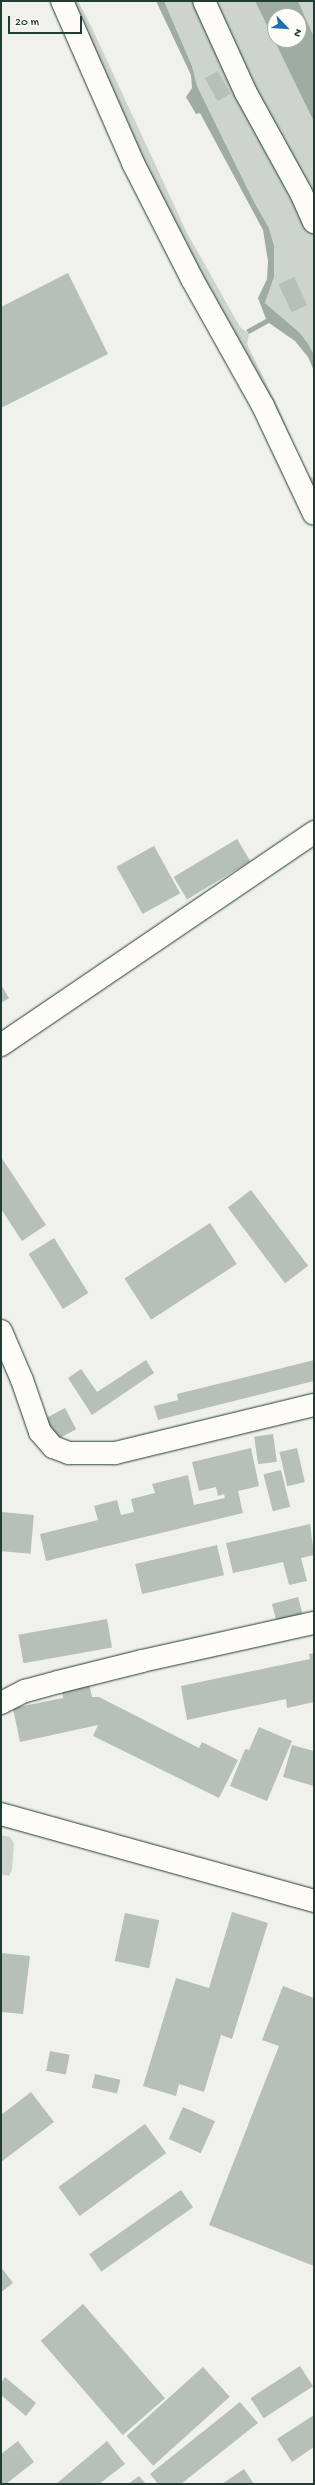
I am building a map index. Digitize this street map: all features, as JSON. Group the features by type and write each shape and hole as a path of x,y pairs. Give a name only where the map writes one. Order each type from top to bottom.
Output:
{"street":[{"path":"62,1 133,164 192,279 263,406 314,514"},
{"path":"204,1 246,93 301,193 314,222"},
{"path":"1,1046 314,832"},
{"path":"1,1331 22,1380 40,1432 53,1447 69,1453 115,1453 314,1405"},
{"path":"1,1703 26,1691 66,1680 142,1661 314,1623"},
{"path":"1,1814 314,1901"}],"shaded area":[{"path":"71,1 78,1 91,26 187,233 240,327 249,334 247,344 278,407 304,469 310,477 314,478 314,499 246,352 197,267 138,150"},
{"path":"156,1 164,1 192,66 197,86 253,200 269,228 274,246 274,277 265,303 300,333 308,344 314,355 314,371 308,357 295,341 269,323 249,334 246,330 266,319 258,298 267,279 268,261 263,230 200,113 196,114 186,97 192,88 191,75"},
{"path":"164,1 200,1 314,231 314,355 300,333 265,303 274,277 274,246 269,228 253,200 197,86 192,66"},
{"path":"208,1 255,1 267,26 267,48 278,48 314,122 314,217"},
{"path":"255,1 298,1 301,8 267,8 267,26"},
{"path":"298,1 314,1 314,37 307,21 307,8 301,8"},
{"path":"307,21 314,37 314,122 278,48 307,48"},
{"path":"1,1835 10,1837 14,1844 12,1870 9,1876 1,1874"}],"building":[{"path":"218,71 231,94 217,101 205,78"},
{"path":"68,273 108,354 1,408 1,307"},
{"path":"294,277 307,305 292,312 279,284"},
{"path":"237,839 250,861 187,899 174,877"},
{"path":"154,846 180,893 143,914 116,867"},
{"path":"1,985 9,998 1,1003"},
{"path":"1,1157 46,1225 22,1241 1,1209"},
{"path":"251,1190 308,1266 285,1283 228,1207"},
{"path":"210,1223 237,1264 151,1320 124,1279"},
{"path":"54,1238 88,1293 63,1309 29,1254"},
{"path":"146,1360 154,1373 92,1415 68,1378 81,1369 97,1392"},
{"path":"314,1360 314,1381 158,1420 154,1406 178,1400 177,1394"},
{"path":"65,1408 76,1429 56,1440 45,1419"},
{"path":"273,1434 277,1462 258,1464 254,1437"},
{"path":"251,1448 259,1486 238,1491 243,1513 46,1561 40,1534 98,1520 94,1506 117,1500 121,1515 134,1512 131,1499 155,1493 152,1484 188,1475 194,1505 225,1498 224,1494 218,1496 216,1487 199,1491 192,1462"},
{"path":"297,1448 305,1482 287,1486 279,1452"},
{"path":"281,1470 290,1507 273,1511 264,1474"},
{"path":"1,1512 34,1515 30,1554 1,1551"},
{"path":"310,1524 314,1555 301,1558 307,1581 289,1585 283,1562 233,1573 226,1543"},
{"path":"217,1545 224,1575 142,1594 135,1564"},
{"path":"298,1597 303,1616 277,1623 272,1604"},
{"path":"107,1619 112,1648 23,1663 18,1635"},
{"path":"314,1653 314,1702 287,1708 286,1699 187,1720 181,1686 310,1659 309,1654"},
{"path":"89,1684 92,1697 99,1697 199,1748 202,1742 238,1760 219,1798 93,1736 98,1725 20,1742 13,1708 63,1698 62,1691"},
{"path":"259,1727 292,1741 267,1801 230,1786 245,1749 249,1750"},
{"path":"292,1745 314,1751 314,1786 283,1777"},
{"path":"232,1912 268,1923 232,2039 221,2035 204,2092 179,2084 176,2096 143,2086 176,1978 209,1988"},
{"path":"125,1913 159,1920 149,1968 115,1961"},
{"path":"1,1953 30,1956 23,2014 1,2012"},
{"path":"283,1986 314,1998 314,2266 209,2225 279,2046 262,2040"},
{"path":"50,2051 70,2055 66,2074 46,2071"},
{"path":"95,2074 120,2080 117,2093 92,2088"},
{"path":"31,2092 54,2122 1,2162 1,2115"},
{"path":"183,2107 215,2121 201,2153 169,2139"},
{"path":"145,2124 166,2153 80,2216 58,2187"},
{"path":"181,2190 193,2207 101,2271 89,2254"},
{"path":"1,2267 13,2283 1,2292"},
{"path":"83,2304 165,2398 123,2435 41,2341"},
{"path":"300,2366 313,2386 264,2418 251,2398"},
{"path":"203,2367 230,2397 153,2466 126,2436"},
{"path":"5,2377 36,2403 26,2416 1,2395 1,2383"},
{"path":"240,2402 258,2423 181,2484 158,2484 150,2474"},
{"path":"314,2415 314,2447 292,2462 277,2439"},
{"path":"18,2441 34,2462 6,2484 1,2484 1,2454"},
{"path":"107,2441 125,2464 99,2484 56,2484"},
{"path":"244,2469 254,2484 222,2484"},
{"path":"139,2476 146,2484 128,2484"}]}
